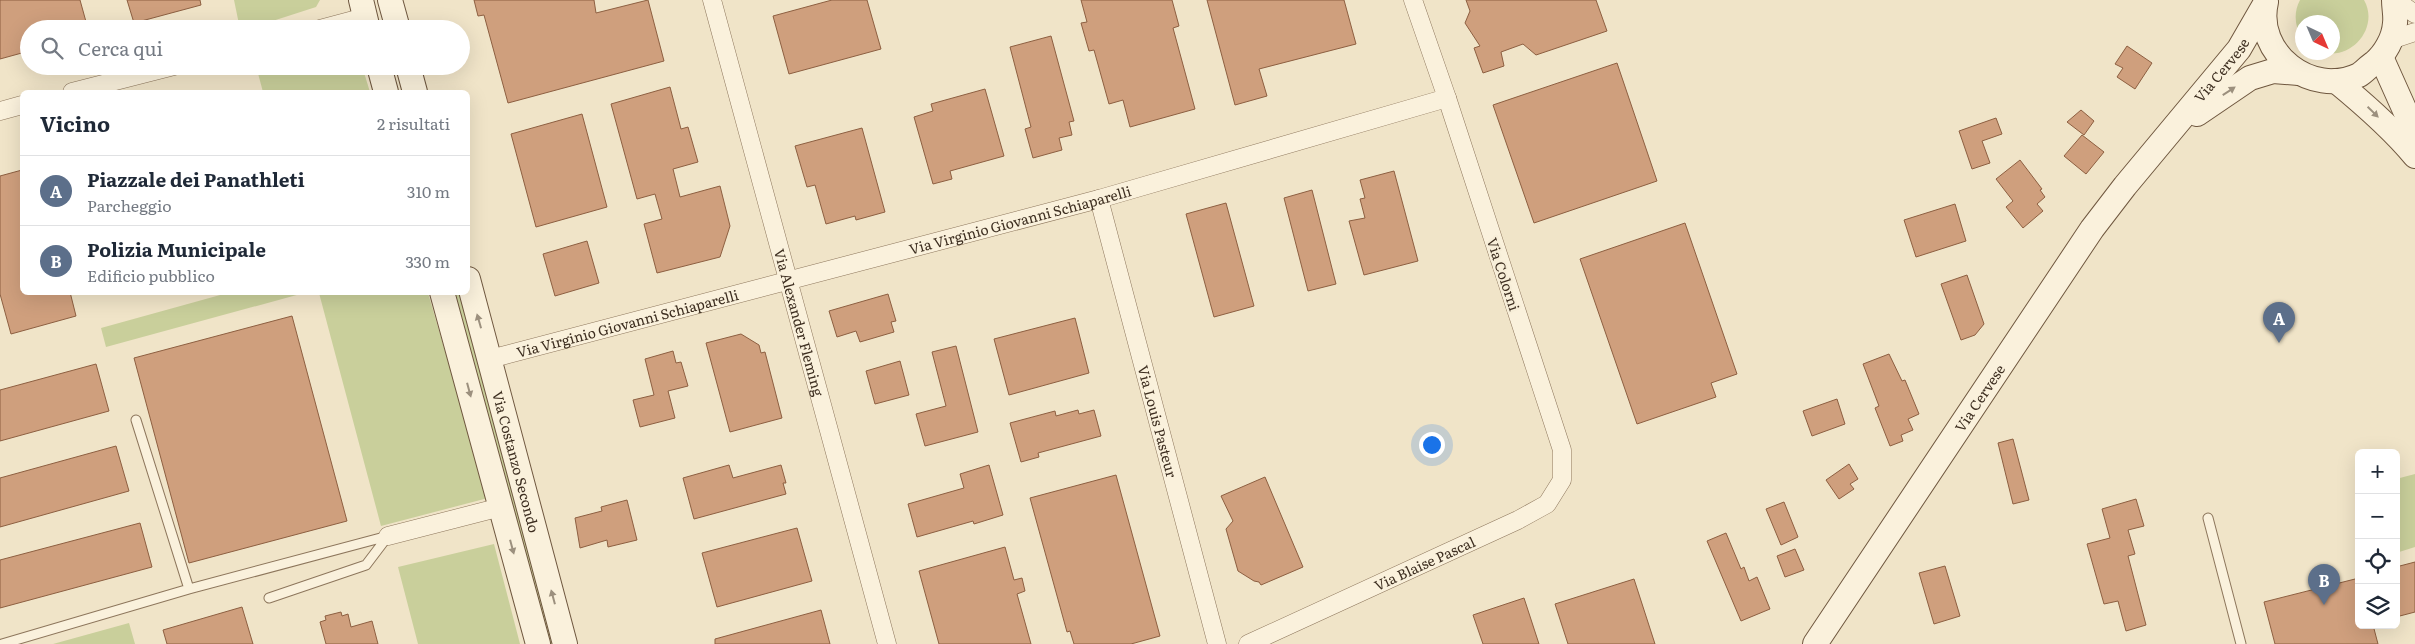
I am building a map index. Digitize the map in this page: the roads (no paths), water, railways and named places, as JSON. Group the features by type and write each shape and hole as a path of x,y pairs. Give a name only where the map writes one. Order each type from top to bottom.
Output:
{"main road":[{"path":"390,0 396,20"},
{"path":"2394,0 2395,24 2386,49 2415,133"},
{"name":"Via Cervese","path":"2266,2 2265,22 2271,44 2283,62 2299,73 2315,80 2336,81 2359,75 2386,49"},
{"name":"Via Cervese","path":"1815,644 2092,229 2239,49 2266,2"},
{"name":"Via Cervese","path":"2151,155 2198,114 2250,78 2273,71 2299,73"},
{"path":"381,75 385,90"},
{"path":"411,75 415,90"},
{"path":"2336,81 2400,138 2415,156"},
{"name":"Via Costanzo Secondo","path":"470,286 565,644"},
{"name":"Via Costanzo Secondo","path":"443,295 538,644"}],"street":[{"name":"Via Alexander Fleming","path":"712,0 887,644"},
{"path":"1413,0 1447,98"},
{"path":"2394,0 2415,14"},
{"path":"349,20 365,15"},
{"path":"2386,49 2415,32"},
{"path":"80,90 139,75"},
{"name":"Via Virginio Giovanni Schiaparelli","path":"490,359 1099,199 1447,98"},
{"name":"Via Colorni","path":"1447,98 1562,450"},
{"path":"0,111 20,106"},
{"name":"Via Louis Pasteur","path":"1099,199 1217,644"},
{"name":"Via Blaise Pascal","path":"1248,644 1518,520 1547,504 1562,480 1562,450"},
{"path":"388,536 501,507"}],"lane":[{"path":"136,420 189,588"},
{"path":"2208,518 2241,644"},
{"path":"2,644 189,588 388,536"},
{"path":"269,598 366,565 388,536"}],"place":[{"name":"Piazzale dei Panathleti","path":"2279,343"},
{"name":"Polizia Municipale","path":"2324,605"}]}
